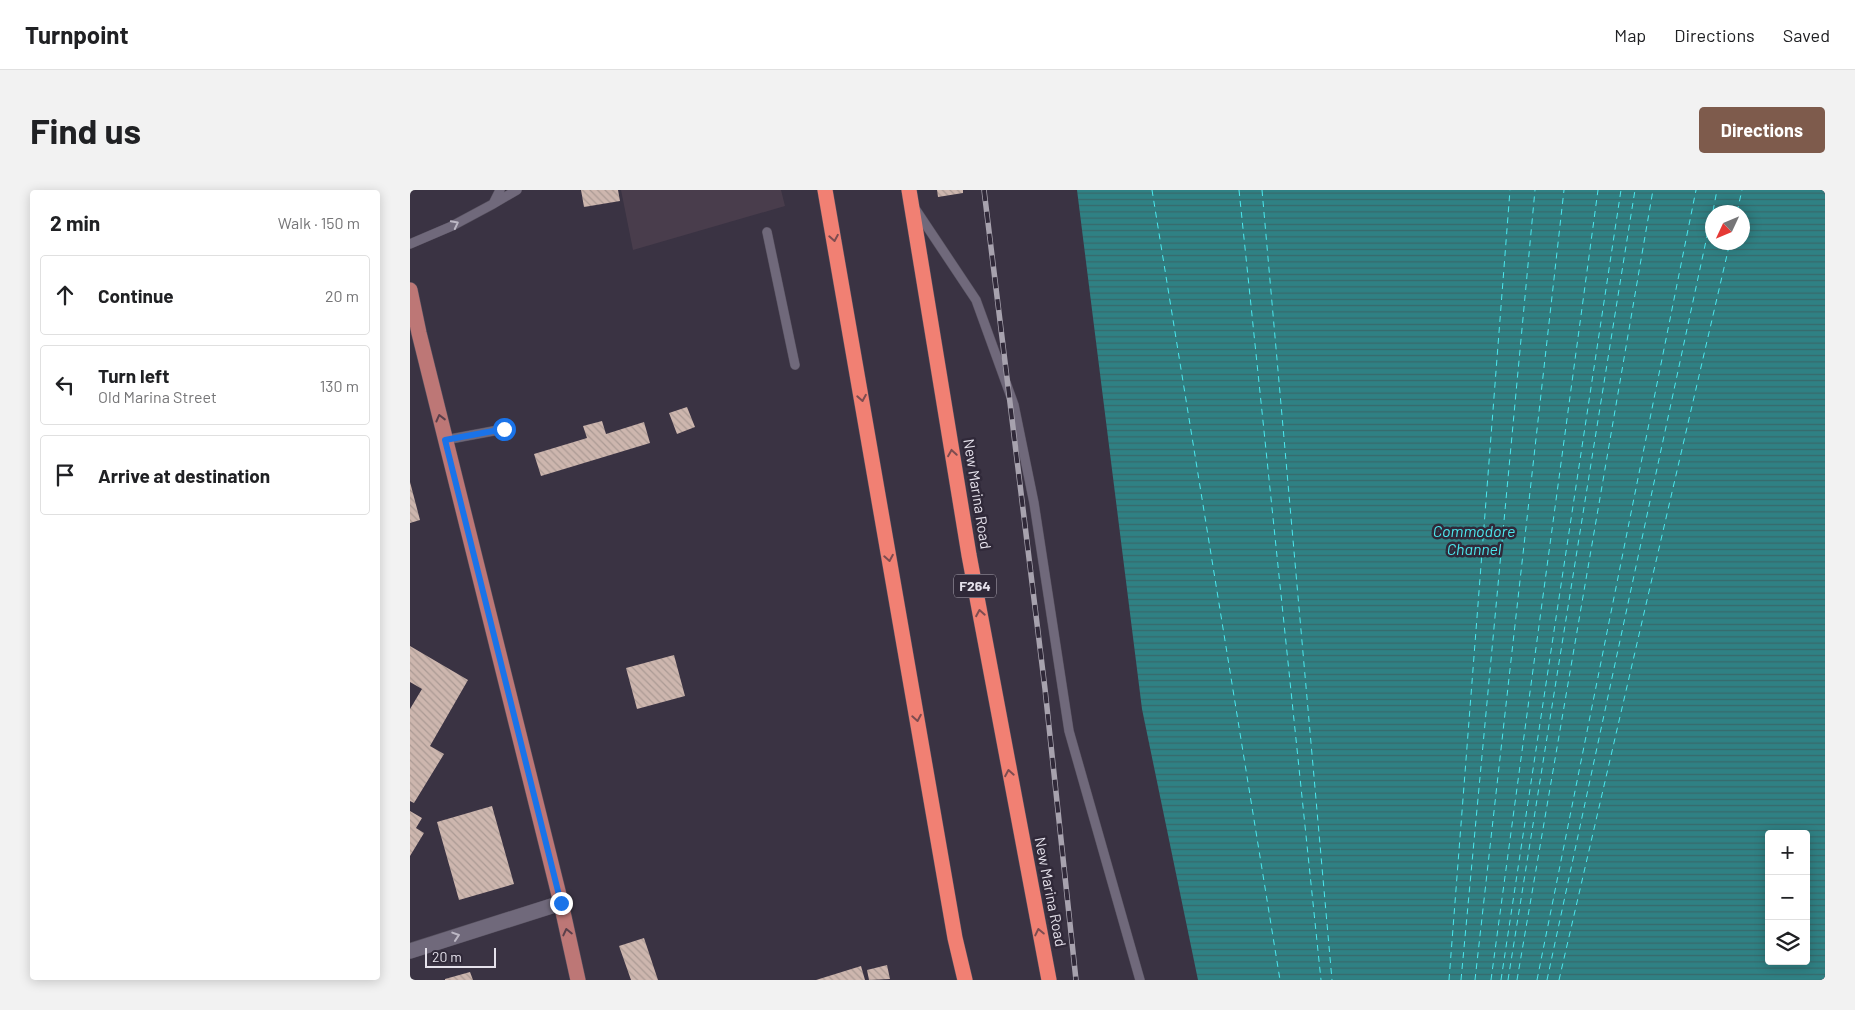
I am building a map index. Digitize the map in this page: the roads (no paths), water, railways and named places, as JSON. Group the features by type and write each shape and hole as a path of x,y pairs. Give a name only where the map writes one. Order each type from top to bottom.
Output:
{"highway":[{"path":"826,190 963,980"},
{"name":"New Marina Road","path":"910,196 969,555 1049,980"}],"main road":[{"path":"410,290 414,334 445,440 561,903 578,980"}],"street":[{"path":"410,951 561,903"}],"lane":[{"path":"493,204 500,190"},
{"path":"410,244 452,226 517,190"},
{"path":"910,196 976,300 1014,406 1040,538 1069,731 1140,980"},
{"path":"767,232 795,365"},
{"path":"445,440 504,429"}],"water":[{"name":"Commodore Channel","path":"1077,190 1825,190 1825,980 1198,980 1142,709"}],"railway":[{"path":"984,190 1045,689 1076,980"}]}
